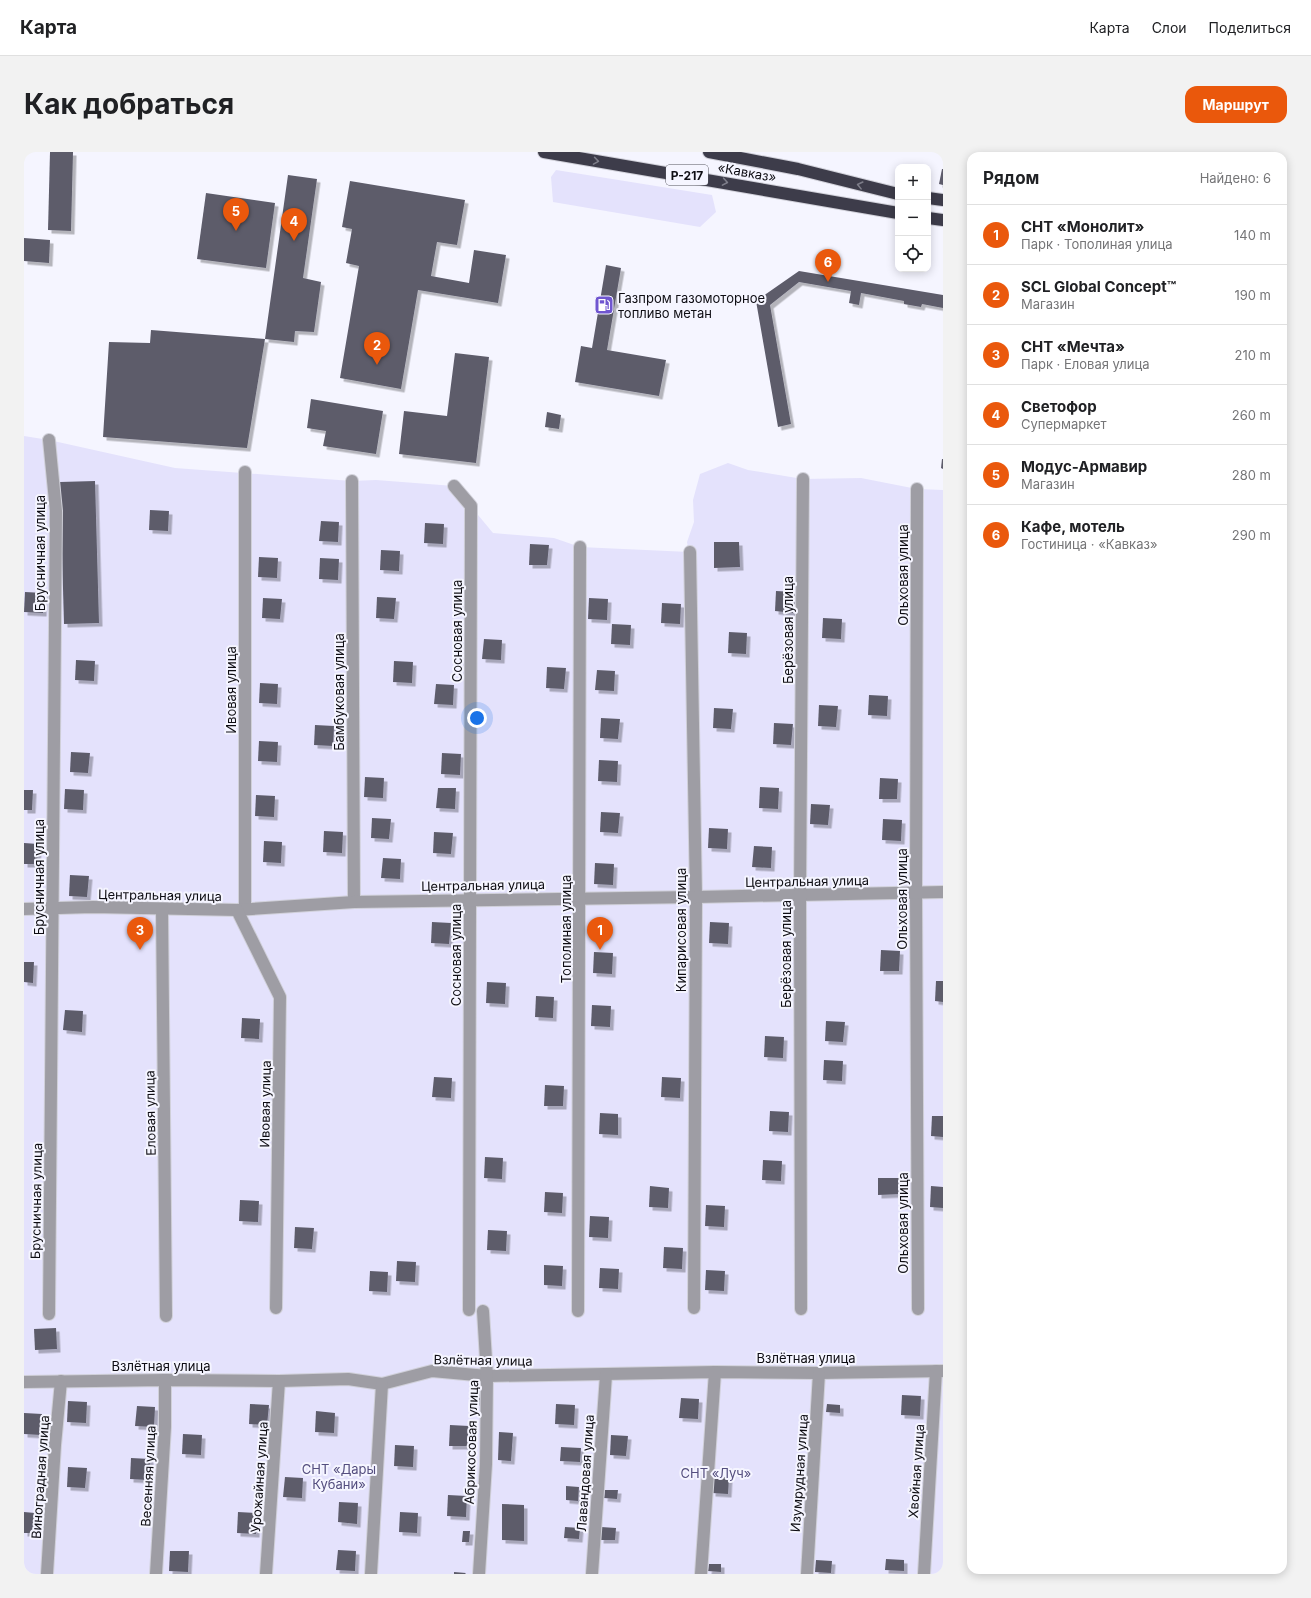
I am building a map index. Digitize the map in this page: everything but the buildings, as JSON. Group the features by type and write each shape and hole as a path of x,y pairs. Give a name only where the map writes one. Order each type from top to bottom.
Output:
{"highway":[{"name":"«Кавказ»","path":"544,152 699,177 895,212"},
{"name":"«Кавказ»","path":"709,152 798,169 895,193"},
{"path":"931,198 943,200"},
{"path":"931,218 943,220"}],"street":[{"name":"Брусничная улица","path":"49,1314 56,512 50,440"},
{"name":"Ивовая улица","path":"245,472 241,909 280,997 276,1308"},
{"name":"Берёзовая улица","path":"801,1309 800,895 803,480"},
{"name":"Бамбуковая улица","path":"352,481 354,902"},
{"name":"Сосновая улица","path":"454,486 471,506 469,1310"},
{"name":"Ольховая улица","path":"917,489 916,892 918,1309"},
{"name":"Тополиная улица","path":"578,1311 580,547"},
{"name":"Кипарисовая улица","path":"690,552 696,897 694,1308"},
{"name":"Центральная улица","path":"24,909 93,907 241,909 354,902 470,899 696,897 943,892"},
{"name":"Еловая улица","path":"162,909 166,1316"},
{"name":"Абрикосовая улица","path":"479,1574 486,1464 487,1376 483,1311"},
{"name":"Взлётная улица","path":"24,1382 164,1380 279,1381 348,1378 382,1384 432,1372 487,1376 715,1372 819,1373 939,1370"},
{"name":"Хвойная улица","path":"924,1574 939,1370"},
{"path":"701,1574 715,1372"},
{"name":"Изумрудная улица","path":"807,1574 819,1373"},
{"name":"Лавандовая улица","path":"592,1574 606,1375"},
{"name":"Весенняя улица","path":"156,1574 165,1427 164,1380"},
{"name":"Виноградная улица","path":"47,1574 55,1445 61,1381"},
{"name":"Урожайная улица","path":"266,1574 279,1381"},
{"path":"371,1574 382,1384"}],"green space":[{"path":"556,170 712,195 716,212 700,227 553,202 551,177"},
{"path":"24,436 49,440 175,468 352,481 376,480 454,486 493,533 554,538 580,547 689,552 687,542 694,522 693,500 700,474 728,463 748,470 803,479 861,478 917,489 943,490 943,1574 24,1574"}],"place":[{"name":"Модус-Армавир","path":"236,231"},
{"name":"Светофор","path":"294,241"},
{"name":"Кафе, мотель","path":"828,282"},
{"name":"Газпром газомоторное топливо метан","path":"604,305"},
{"name":"SCL Global Concept™","path":"377,365"},
{"name":"СНТ «Мечта»","path":"140,950"},
{"name":"СНТ «Монолит»","path":"600,950"}],"park label":[{"name":"СНТ «Луч»","path":"716,1473"},
{"name":"СНТ «Дары Кубани»","path":"339,1476"}]}
